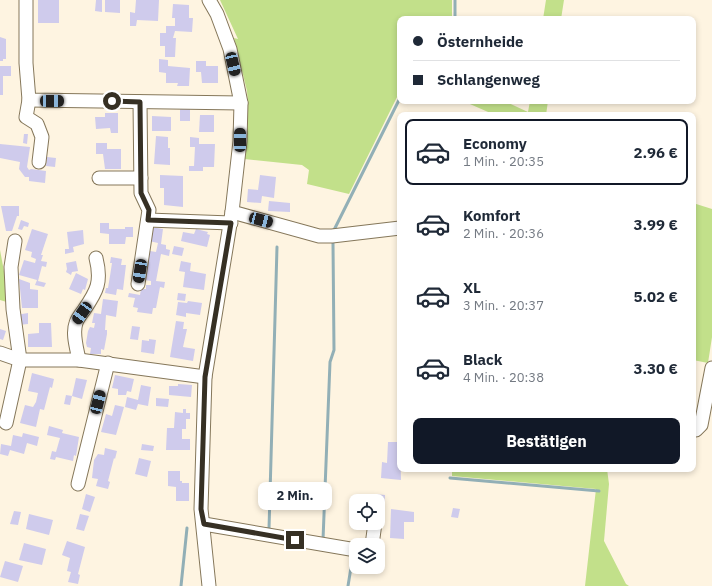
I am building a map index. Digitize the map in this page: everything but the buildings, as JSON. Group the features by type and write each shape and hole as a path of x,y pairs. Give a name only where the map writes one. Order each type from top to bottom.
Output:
{"street":[{"path":"26,0 26,63 29,100 26,117 37,124 42,137 39,162"},
{"path":"209,0 217,14 230,49 241,103 240,140 231,218 205,377 201,509 204,524 209,586"},
{"path":"29,100 241,103"},
{"path":"138,284 149,210 141,193 140,102"},
{"path":"99,178 141,178"},
{"path":"148,220 231,218 319,236 332,236 397,228"},
{"path":"6,423 20,360 13,310 11,267 15,241"},
{"path":"79,360 74,329 76,322 95,295 97,289 99,271 96,258"},
{"path":"0,353 20,360 79,360 205,377"},
{"path":"78,484 108,363"},
{"path":"696,430 701,425 712,368"},
{"path":"204,524 349,549"}],"green space":[{"path":"220,0 452,0 452,16 397,16 397,97 349,194 307,184 309,170 302,165 244,159 248,103 247,91 234,38 238,39"},
{"path":"546,0 564,0 561,16 543,16"},
{"path":"470,104 511,104 528,112 488,112"},
{"path":"529,104 548,104 546,112 528,112"},
{"path":"696,204 712,209 712,337 708,363 696,361"},
{"path":"0,250 10,303 0,300"},
{"path":"452,472 607,472 609,484 604,541 626,584 629,586 585,586 596,489 452,476"}],"waterway":[{"path":"455,0 455,16"},
{"path":"333,232 397,104"},
{"path":"323,540 330,362 334,350 333,243"},
{"path":"266,529 269,529 277,247"},
{"path":"450,478 599,491"},
{"path":"181,586 187,528"},
{"path":"348,586 350,574"}],"route":[{"path":"112,101 140,102 141,193 149,210 148,220 231,223 216,302 205,377 201,509 204,524 295,540"}]}
